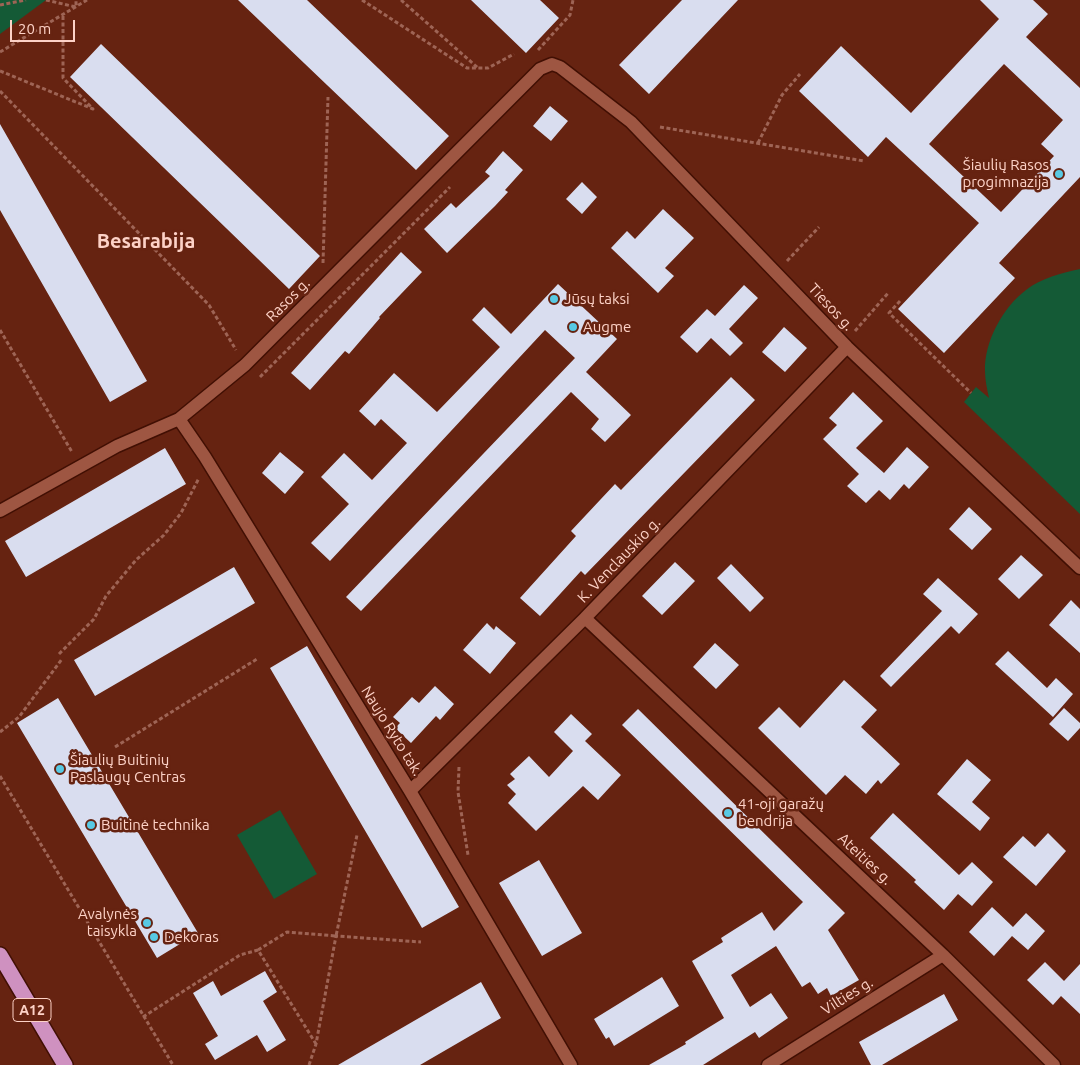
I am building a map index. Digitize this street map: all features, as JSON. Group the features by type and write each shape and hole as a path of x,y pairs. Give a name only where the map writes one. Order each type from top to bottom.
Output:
{"highway":[{"name":"A12","path":"0,955 65,1065"}],"street":[{"name":"Rasos g.","path":"0,511 117,446 179,419 245,365 540,69 552,64 560,67"},
{"name":"Tiesos g.","path":"560,67 631,122 845,346 1080,568"},
{"name":"K. Venclauskio g.","path":"410,791 585,618 845,346"},
{"name":"Naujo Ryto tak.","path":"179,419 205,457 410,791 571,1065"},
{"name":"Ateities g.","path":"585,618 943,954 1054,1065"},
{"name":"Vilties g.","path":"768,1065 943,954"}],"path":[{"path":"0,5 26,0"},
{"path":"46,0 76,7"},
{"path":"76,0 76,7"},
{"path":"0,52 87,0"},
{"path":"362,0 467,68 488,68 514,54"},
{"path":"401,0 478,68"},
{"path":"534,55 570,15 573,0"},
{"path":"0,71 93,109 64,78 63,15"},
{"path":"758,144 782,95 800,74"},
{"path":"0,91 209,305 245,365"},
{"path":"322,288 328,97"},
{"path":"631,122 864,161"},
{"path":"776,272 819,227"},
{"path":"845,346 889,292"},
{"path":"900,302 889,313 971,393"},
{"path":"0,330 80,466"},
{"path":"59,654 94,619 106,596 136,560 170,528 181,513 202,473 205,457"},
{"path":"115,747 257,658"},
{"path":"0,732 19,717 62,659"},
{"path":"459,743 458,792 468,858 466,885"},
{"path":"0,776 173,1065"},
{"path":"309,1065 316,1044 357,835"},
{"path":"143,1016 240,955 258,950 287,932 421,942"},
{"path":"258,950 316,1044"}],"green space":[{"path":"0,0 46,0 0,34"},
{"path":"1080,269 1080,514 964,402 976,387 989,398 985,371 988,348 996,326 1010,306 1026,290 1038,282"},
{"path":"280,810 317,874 274,899 237,835"}],"building":[{"path":"238,0 307,0 449,136 416,170"},
{"path":"471,0 540,0 559,18 526,53"},
{"path":"682,0 738,0 649,94 619,65"},
{"name":"Šiaulių Rasos progimnazija","path":"980,0 1033,0 1048,14 1026,37 1080,88 1080,177 999,263 1015,278 944,353 898,309 979,223 886,137 868,157 799,91 841,46 911,113 999,19","holes":["1004,64 1063,120 1041,144 1054,156 1001,212 929,144"]},
{"path":"101,44 320,256 289,289 70,77"},
{"path":"550,106 568,121 551,141 533,126"},
{"path":"0,124 147,381 110,402 0,210"},
{"path":"503,151 523,170 505,190 508,192 447,253 424,229 451,203 456,208 490,176 485,172"},
{"path":"582,182 597,197 582,214 566,199"},
{"path":"663,209 694,238 665,268 674,276 658,293 611,248 627,231 635,239"},
{"path":"401,252 422,272 379,317 349,354 345,351 310,390 291,373"},
{"path":"558,284 617,339 586,372 631,415 605,442 591,429 599,419 571,392 361,611 346,597 575,358 545,330 330,561 311,543 349,504 321,477 344,453 372,480 407,443 381,419 375,426 359,411 394,373 437,412 500,347 472,320 484,307 511,334"},
{"path":"744,285 758,298 729,329 743,343 730,356 711,338 697,353 680,337 707,309 715,316"},
{"path":"784,327 807,348 785,372 762,352"},
{"path":"731,377 755,400 585,575 581,571 540,616 520,598 576,536 571,531 615,484 621,490"},
{"path":"853,392 883,421 856,448 884,473 907,447 929,467 909,489 904,484 890,500 879,490 866,503 847,486 859,474 823,439 837,425 829,418"},
{"path":"165,448 186,484 26,577 5,541"},
{"path":"280,452 304,472 285,494 262,473"},
{"path":"969,507 992,529 972,550 949,529"},
{"path":"1021,555 1043,575 1019,599 998,579"},
{"path":"675,562 695,581 662,615 642,596"},
{"path":"731,564 764,598 750,612 717,578"},
{"path":"234,567 255,603 95,696 74,660"},
{"path":"938,578 978,614 959,634 951,626 891,687 880,676 942,611 923,594"},
{"path":"1071,600 1080,609 1080,653 1049,625"},
{"path":"487,623 494,630 496,626 516,643 490,674 463,650"},
{"path":"715,643 739,665 716,689 693,667"},
{"path":"307,646 459,907 422,928 270,668"},
{"path":"1008,651 1047,688 1056,678 1073,694 1053,717 995,664"},
{"path":"844,680 877,710 861,727 900,764 881,784 878,780 866,794 845,775 826,795 758,728 779,707 800,728"},
{"path":"435,686 454,704 440,720 436,716 411,743 395,728 400,723 393,717 412,697 419,703"},
{"path":"58,698 198,933 157,958 17,723"},
{"path":"1064,708 1080,723 1080,728 1068,741 1049,724"},
{"path":"638,709 845,913 828,930 859,980 831,996 827,988 818,994 810,982 802,987 776,946 731,975 750,1007 771,993 788,1018 759,1038 755,1032 703,1065 649,1065 686,1044 685,1042 724,1018 692,961 723,942 721,938 762,912 774,931 803,902 622,725"},
{"path":"571,714 592,734 585,741 621,775 598,800 583,786 536,831 508,803 516,794 507,785 515,779 510,774 529,756 549,777 573,751 554,732"},
{"path":"967,759 991,780 972,802 990,818 980,831 937,794"},
{"path":"893,813 959,875 972,862 993,882 972,906 958,894 944,910 914,882 916,880 870,838"},
{"path":"1048,833 1066,851 1036,886 1003,857 1023,836 1035,847"},
{"path":"539,860 582,933 542,956 499,883"},
{"path":"992,907 1013,927 1026,913 1045,931 1028,950 1012,936 994,956 969,932"},
{"path":"1045,962 1064,981 1080,964 1080,1014 1061,996 1053,1005 1027,980"},
{"path":"265,971 277,992 263,1001 286,1040 267,1052 257,1035 215,1060 205,1044 218,1036 193,993 213,981 221,996"},
{"path":"662,977 679,1006 614,1046 609,1037 606,1039 594,1019"},
{"path":"481,982 501,1018 420,1065 338,1065"},
{"path":"944,994 958,1020 882,1065 871,1065 859,1042"}],"place":[{"name":"Šiaulių Rasos progimnazija","path":"1059,174"},
{"name":"Jūsų taksi","path":"554,299"},
{"name":"Augme","path":"573,327"},
{"name":"Šiaulių Buitinių Paslaugų Centras","path":"60,769"},
{"name":"41-oji garažų bendrija","path":"728,813"},
{"name":"Buitinė technika","path":"91,825"},
{"name":"Avalynės taisykla","path":"147,923"},
{"name":"Dekoras","path":"154,937"}],"district":[{"name":"Besarabija","path":"146,241"}]}
